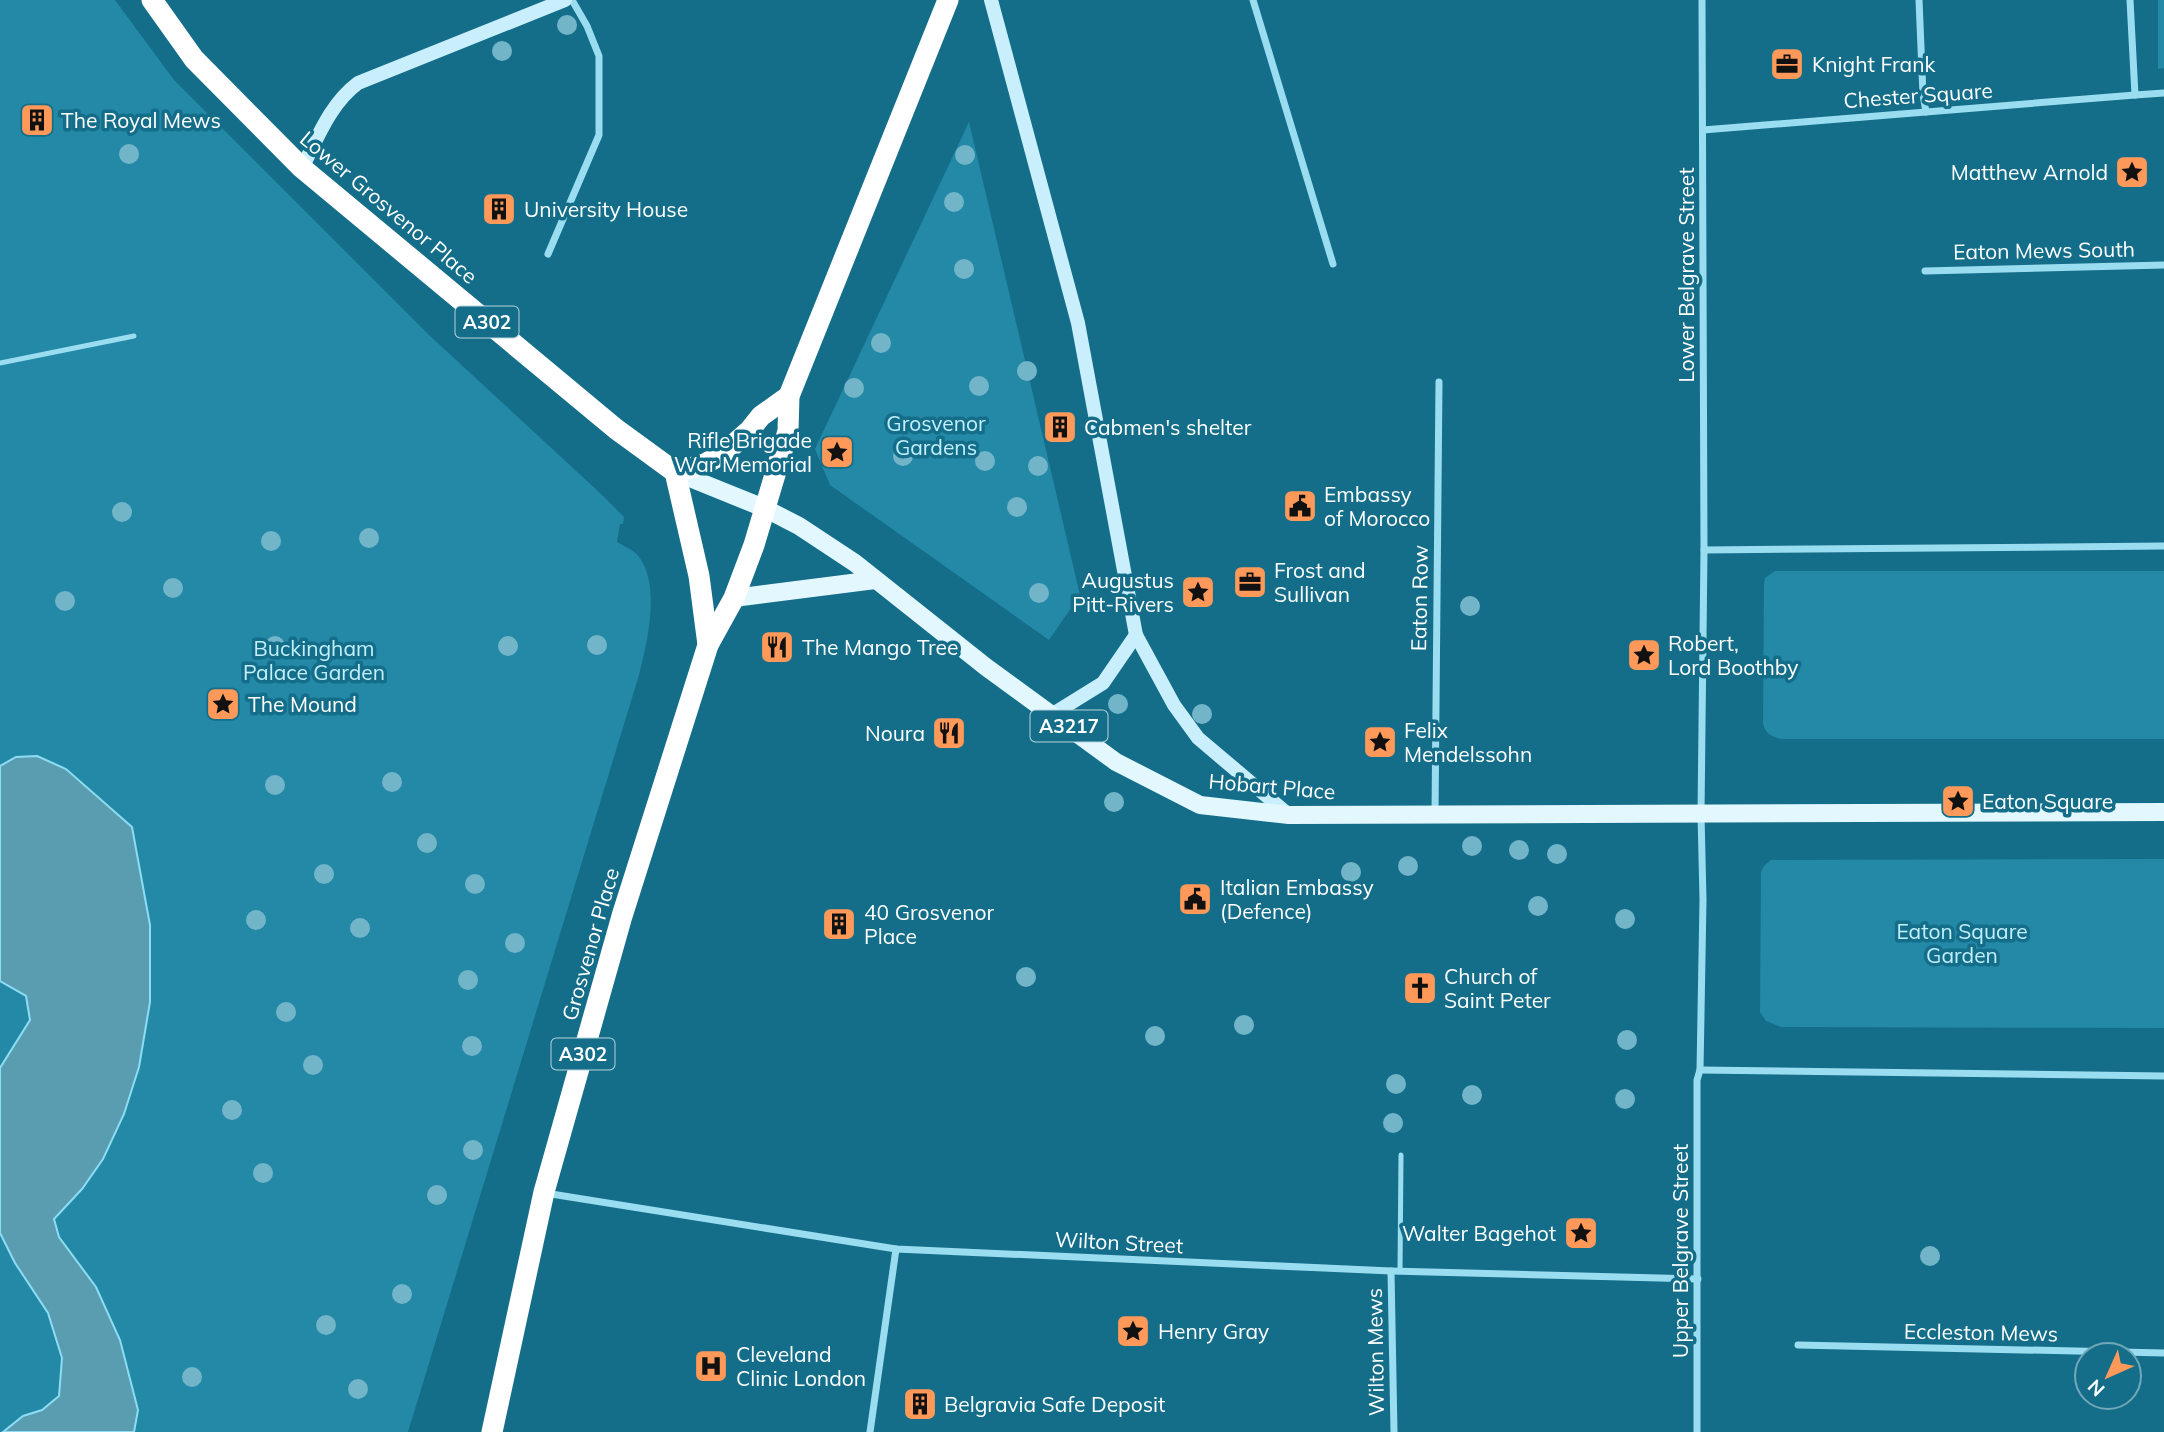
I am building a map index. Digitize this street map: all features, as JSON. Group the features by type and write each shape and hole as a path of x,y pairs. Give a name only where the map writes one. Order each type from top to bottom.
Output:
{"highway":[{"name":"Lower Grosvenor Place","path":"152,0 194,59 302,168 616,429 675,472"},
{"name":"A302","path":"708,645 734,598 754,545 788,431 789,396 947,0"},
{"path":"675,472 705,464 725,452 749,431 761,416 789,396"},
{"name":"Grosvenor Place","path":"492,1432 544,1192 622,916 708,645 699,576 675,472"}],"main road":[{"path":"302,168 334,106 358,83 542,4 565,0"},
{"path":"990,0 1078,324 1136,635 1174,705 1198,738 1289,815"},
{"name":"Lower Grosvenor Place","path":"675,472 764,508"},
{"name":"Hobart Place","path":"764,508 799,526 855,563 986,667 1116,762 1200,805 1289,815 1701,814"},
{"path":"734,598 875,580"},
{"path":"1053,714 1103,682 1136,635"},
{"name":"A3217","path":"1701,814 2164,812"}],"street":[{"path":"548,254 599,135 599,55 572,0"},
{"path":"1253,0 1333,264"},
{"name":"Lower Belgrave Street","path":"1702,0 1704,550"},
{"path":"1919,0 1926,112"},
{"path":"2130,0 2135,95"},
{"name":"Chester Square","path":"1703,130 2164,93"},
{"name":"Eaton Mews South","path":"1925,271 2164,265"},
{"name":"Eaton Row","path":"1435,815 1439,382"},
{"path":"2164,546 1704,550 1700,1070 2164,1076"},
{"name":"Upper Belgrave Street","path":"1697,1432 1697,1080 1700,1070"},
{"name":"Wilton Street","path":"544,1192 896,1249 1396,1271 1698,1279"},
{"path":"870,1432 896,1249"},
{"name":"Wilton Mews","path":"1394,1432 1396,1271"},
{"name":"Eccleston Mews","path":"1798,1345 2164,1353"}],"lane":[{"path":"0,363 134,336"},
{"path":"1396,1271 1401,1155"}],"green space":[{"name":"Buckingham Palace Garden","path":"0,0 115,0 174,80 428,334 624,517 617,542 637,555 646,569 651,599 650,615 639,675 408,1432 0,1432"},
{"path":"2158,0 2164,0 2164,68 2158,69"},
{"name":"Grosvenor Gardens","path":"969,122 1080,595 1049,640 830,485 815,449"},
{"path":"1775,571 2164,571 2164,739 1774,737 1767,732 1763,723 1764,583 1765,578"},
{"name":"Eaton Square Garden","path":"2164,859 2164,1028 1781,1027 1766,1021 1760,1012 1761,872 1771,860"}],"shaded area":[{"path":"37,756 66,769 132,827 150,925 150,1002 139,1067 124,1114 103,1159 82,1189 54,1219 59,1237 96,1287 120,1340 138,1410 134,1432 3,1432 23,1416 42,1410 59,1396 62,1358 48,1313 15,1263 0,1233 0,1068 30,1020 26,996 0,981 0,766 16,757"}],"place":[{"name":"Knight Frank","path":"1787,64"},
{"name":"The Royal Mews","path":"37,120"},
{"name":"Matthew Arnold","path":"2132,172"},
{"name":"University House","path":"499,209"},
{"name":"Cabmen's shelter","path":"1060,427"},
{"name":"Rifle Brigade War Memorial","path":"837,452"},
{"name":"Embassy of Morocco","path":"1300,506"},
{"name":"Frost and Sullivan","path":"1250,582"},
{"name":"Augustus Pitt-Rivers","path":"1198,592"},
{"name":"The Mango Tree","path":"777,647"},
{"name":"Robert, Lord Boothby","path":"1644,655"},
{"name":"The Mound","path":"223,704"},
{"name":"Noura","path":"949,733"},
{"name":"Felix Mendelssohn","path":"1380,742"},
{"name":"Eaton Square","path":"1958,801"},
{"name":"Italian Embassy (Defence)","path":"1195,899"},
{"name":"40 Grosvenor Place","path":"839,924"},
{"name":"Church of Saint Peter","path":"1420,988"},
{"name":"Walter Bagehot","path":"1581,1233"},
{"name":"Henry Gray","path":"1133,1331"},
{"name":"Cleveland Clinic London","path":"711,1366"},
{"name":"Belgravia Safe Deposit","path":"920,1404"}]}
